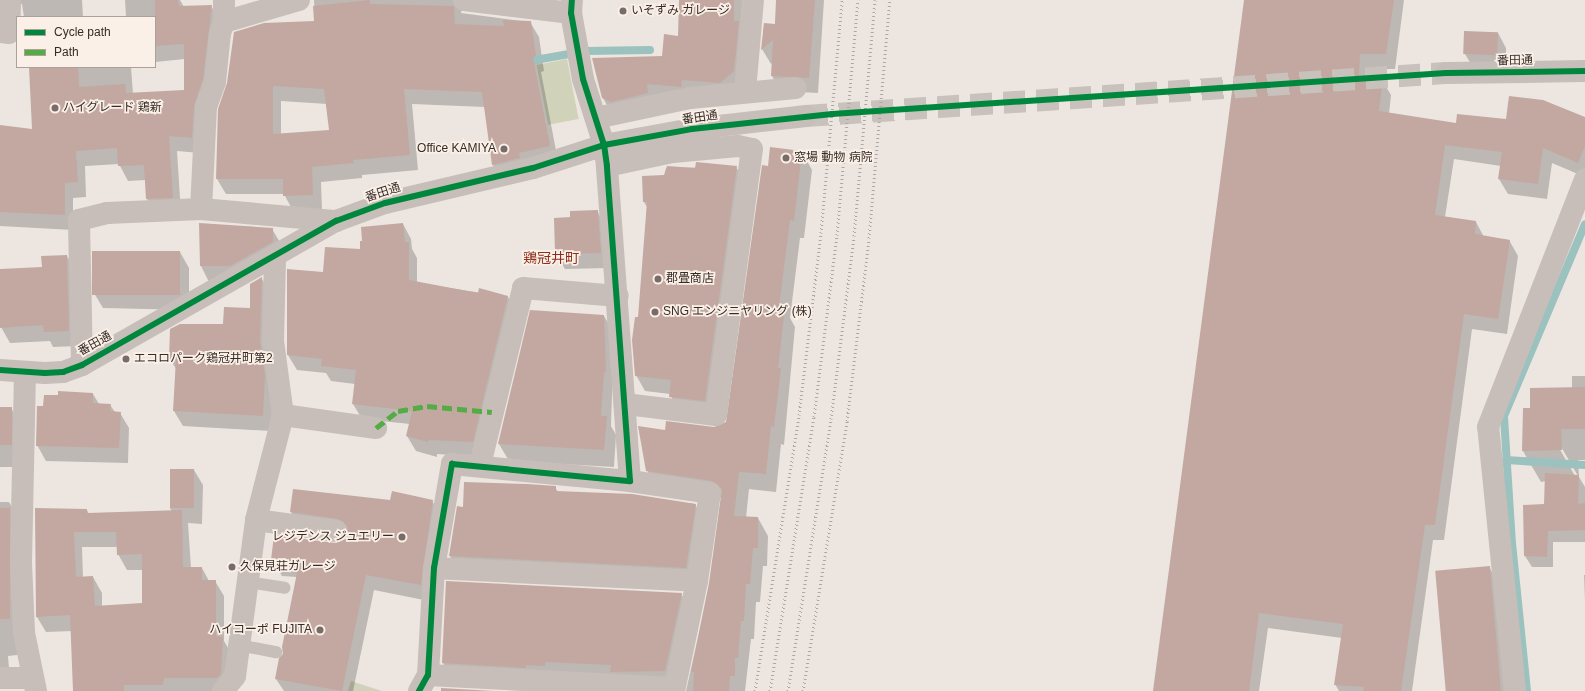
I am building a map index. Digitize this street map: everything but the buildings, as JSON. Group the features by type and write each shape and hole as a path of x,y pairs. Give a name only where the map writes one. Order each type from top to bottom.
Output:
{"street":[{"path":"0,32 10,33 10,0"},
{"path":"201,209 206,107 215,82 220,33 224,22 224,0"},
{"path":"224,22 299,0"},
{"path":"464,0 571,6 583,79 604,145 607,166 618,296 630,481"},
{"path":"745,91 753,0"},
{"name":"番田通","path":"1446,73 1585,71"},
{"path":"596,118 690,98 745,91 796,88"},
{"name":"番田通","path":"0,370 25,372 64,372 82,365 275,257 336,221 385,203 533,168 604,145 692,129 806,116"},
{"path":"607,166 673,152 738,146 752,149 716,415 625,404"},
{"path":"1515,691 1488,427 1585,180"},
{"path":"82,365 79,220 108,214 201,209 336,221"},
{"path":"223,691 235,676 256,520 283,415 273,341 275,257"},
{"path":"480,465 523,288 618,296"},
{"path":"0,678 34,685 24,633 21,563 25,372"},
{"path":"283,415 376,428"},
{"path":"452,464 480,465 630,481 710,493 697,581 674,690 423,683 434,568 452,464"},
{"path":"256,520 336,531"},
{"path":"434,568 697,581"}],"lane":[{"path":"248,582 285,588"},
{"path":"239,646 276,652"}],"green space":[{"path":"567,59 579,119 548,125 537,65"},
{"path":"351,681 382,691 348,691"}],"waterway":[{"path":"524,62 586,51 650,50"},
{"path":"1527,691 1512,544 1504,416 1585,224"},
{"path":"1506,460 1585,465"}],"tunnel":[{"path":"806,116 1446,73"}],"railway":[{"path":"755,691 799,415 821,233 842,0"},
{"path":"770,691 814,417 837,235 858,0"},
{"path":"788,691 831,419 854,236 875,0"},
{"path":"803,691 847,421 869,238 890,0"}],"marked path":[{"path":"376,428 398,411 427,406 492,412"}],"cycle path":[{"path":"419,691 428,675 434,568 452,464 630,481 607,166 604,145 583,79 571,13 572,0"},
{"path":"0,370 45,373 63,372 82,365 336,221 385,203 533,168 604,145 692,129 832,114 1446,73 1585,71"}],"place":[{"name":"いそずみ ガレージ","path":"623,11"},
{"name":"ハイグレード 鶏新","path":"55,108"},
{"name":"Office KAMIYA","path":"504,149"},
{"name":"窓場 動物 病院","path":"786,158"},
{"name":"郡畳商店","path":"658,279"},
{"name":"SNG エンジニヤリング (株)","path":"655,312"},
{"name":"エコロパーク鶏冠井町第2","path":"126,359"},
{"name":"レジデンス ジュエリー","path":"402,537"},
{"name":"久保見荘ガレージ","path":"232,567"},
{"name":"ハイコーポ FUJITA","path":"320,630"}],"district":[{"name":"鶏冠井町","path":"551,258"}]}
